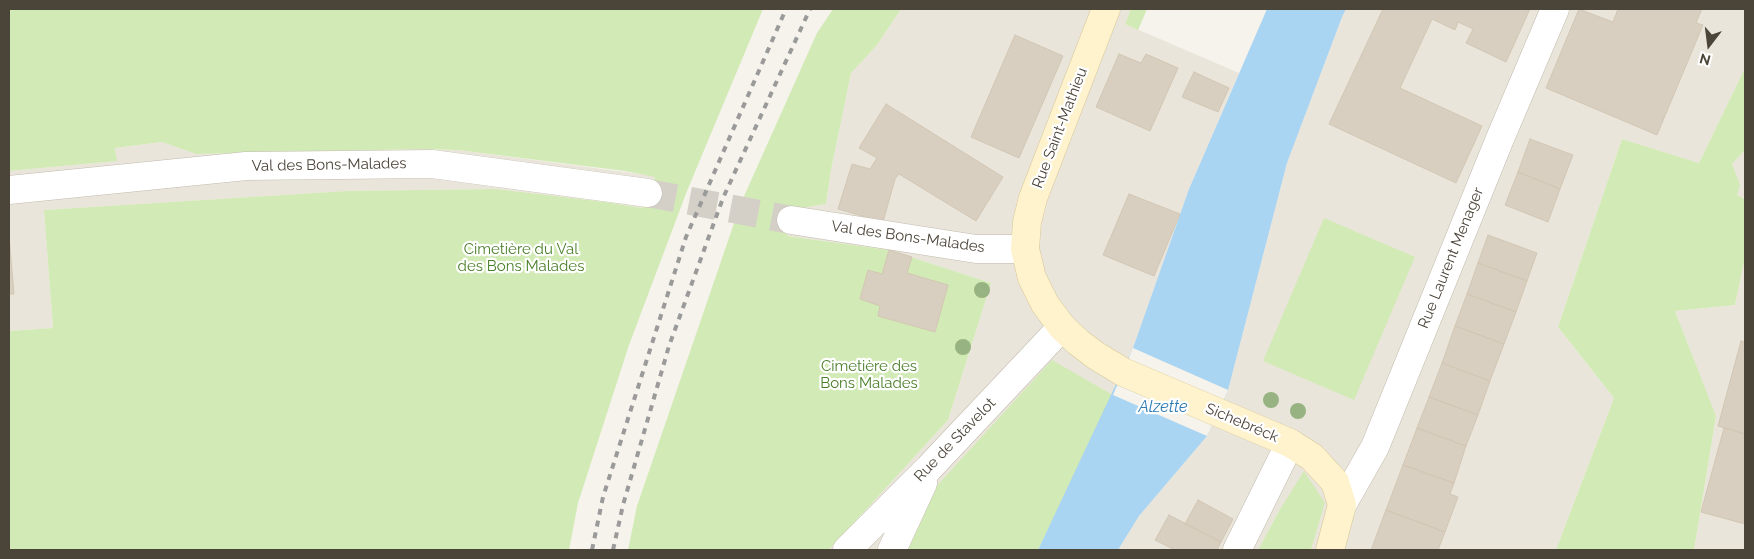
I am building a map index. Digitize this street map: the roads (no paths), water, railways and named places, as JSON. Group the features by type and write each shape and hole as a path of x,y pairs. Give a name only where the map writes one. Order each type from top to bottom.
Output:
{"main road":[{"name":"Rue Saint-Mathieu","path":"1025,249 1026,222 1033,198 1106,9"},
{"name":"Sichebréck","path":"1025,249 1032,278 1045,304 1062,327 1095,355 1123,372 1290,443"},
{"path":"1290,443 1312,457 1335,482 1342,505"},
{"name":"Rue Laurent Menager","path":"1330,550 1342,505"}],"street":[{"name":"Rue Laurent Menager","path":"1342,505 1375,448 1499,141 1555,9"},
{"name":"Val des Bons-Malades","path":"9,190 246,166 432,164 648,192"},
{"name":"Val des Bons-Malades","path":"791,220 976,249 1025,249"},
{"name":"Rue de Stavelot","path":"846,550 929,468 1062,327"},
{"path":"1237,550 1290,443"},
{"path":"892,550 929,468"}],"water":[{"name":"Alzette","path":"1267,9 1346,9 1287,163 1228,390 1207,436 1139,516 1118,550 1038,550 1133,348 1189,189"}],"tunnel":[{"path":"648,193 791,220"}],"railway":[{"path":"592,550 603,497 686,237 786,9"},
{"path":"613,550 623,505 669,346 723,198 810,9"}],"park label":[{"name":"Cimetière du Val des Bons Malades","path":"521,258"},
{"name":"Cimetière des Bons Malades","path":"869,374"}]}
